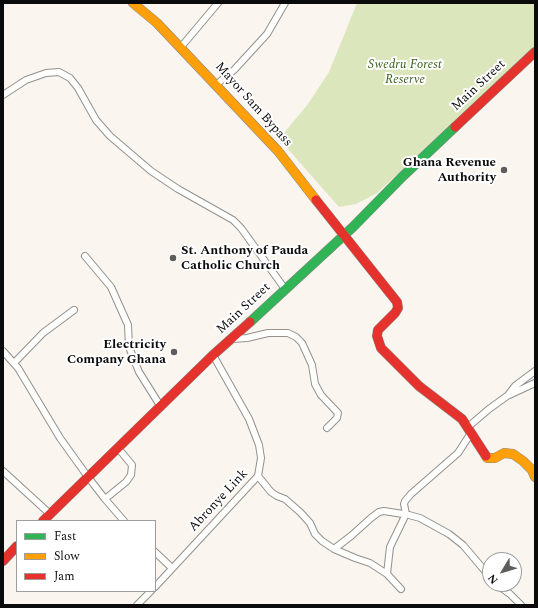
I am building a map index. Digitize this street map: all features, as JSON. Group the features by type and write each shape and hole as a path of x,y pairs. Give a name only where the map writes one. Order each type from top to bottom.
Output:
{"main road":[{"name":"Mayor Sam Bypass","path":"133,3 157,23 181,47 278,151 388,290 398,308 378,330 377,336 381,348 419,386 462,419 470,430"},
{"name":"Main Street","path":"46,518 213,355 363,217 402,176 535,52"},
{"path":"470,430 487,458 495,458 504,453 513,454 532,470 535,477"},
{"path":"3,561 16,547"}],"street":[{"path":"181,47 218,3"},
{"path":"217,84 234,70 267,34 283,4"},
{"path":"3,95 26,80 46,73 59,72 70,78 78,88 96,120 110,136 151,171 178,189 233,220 241,228 285,289"},
{"path":"85,256 111,287 128,325 129,347 139,372 161,407"},
{"path":"14,363 43,333 74,310"},
{"path":"232,339 247,338 268,333 288,333 296,337 302,343 312,365 315,384 321,395 338,413 337,418 327,428"},
{"path":"3,351 14,363 60,438 105,500 123,520"},
{"name":"Abronye Link","path":"156,586 258,476 261,458 259,445 246,413 213,355"},
{"path":"507,396 515,386 535,371"},
{"path":"387,574 390,547 406,514 404,504 408,498 458,453 470,430 489,409 507,396 535,383"},
{"path":"105,500 126,482 131,475 132,465 118,448"},
{"path":"3,470 46,518"},
{"path":"258,476 272,492 285,499 300,512 310,523 315,534 334,549 370,564 387,574 401,589"},
{"path":"334,549 371,518 379,512 384,511 406,514 420,518 449,534 463,545 482,568"},
{"path":"156,553 172,568"},
{"path":"137,605 150,592"},
{"path":"507,592 521,605"}],"green space":[{"name":"Swedru Forest Reserve","path":"357,3 535,3 535,45 377,193 356,204 339,207 279,139 308,104 329,72"}],"traffic: fast":[{"path":"250,322 353,227 402,177 455,127"}],"traffic: slow":[{"path":"133,3 157,23 278,151 316,200"},
{"path":"486,456 487,458 495,458 504,453 513,454 532,470 535,477"}],"traffic: jam":[{"path":"455,127 535,52"},
{"path":"316,200 397,302 398,308 395,313 378,330 377,336 381,348 419,386 462,419 486,456"},
{"path":"44,520 213,355 250,322"},
{"path":"3,561 16,547"}],"place":[{"name":"Ghana Revenue Authority","path":"504,170"},
{"name":"St. Anthony of Pauda Catholic Church","path":"173,258"},
{"name":"Electricity Company Ghana","path":"174,352"}]}
